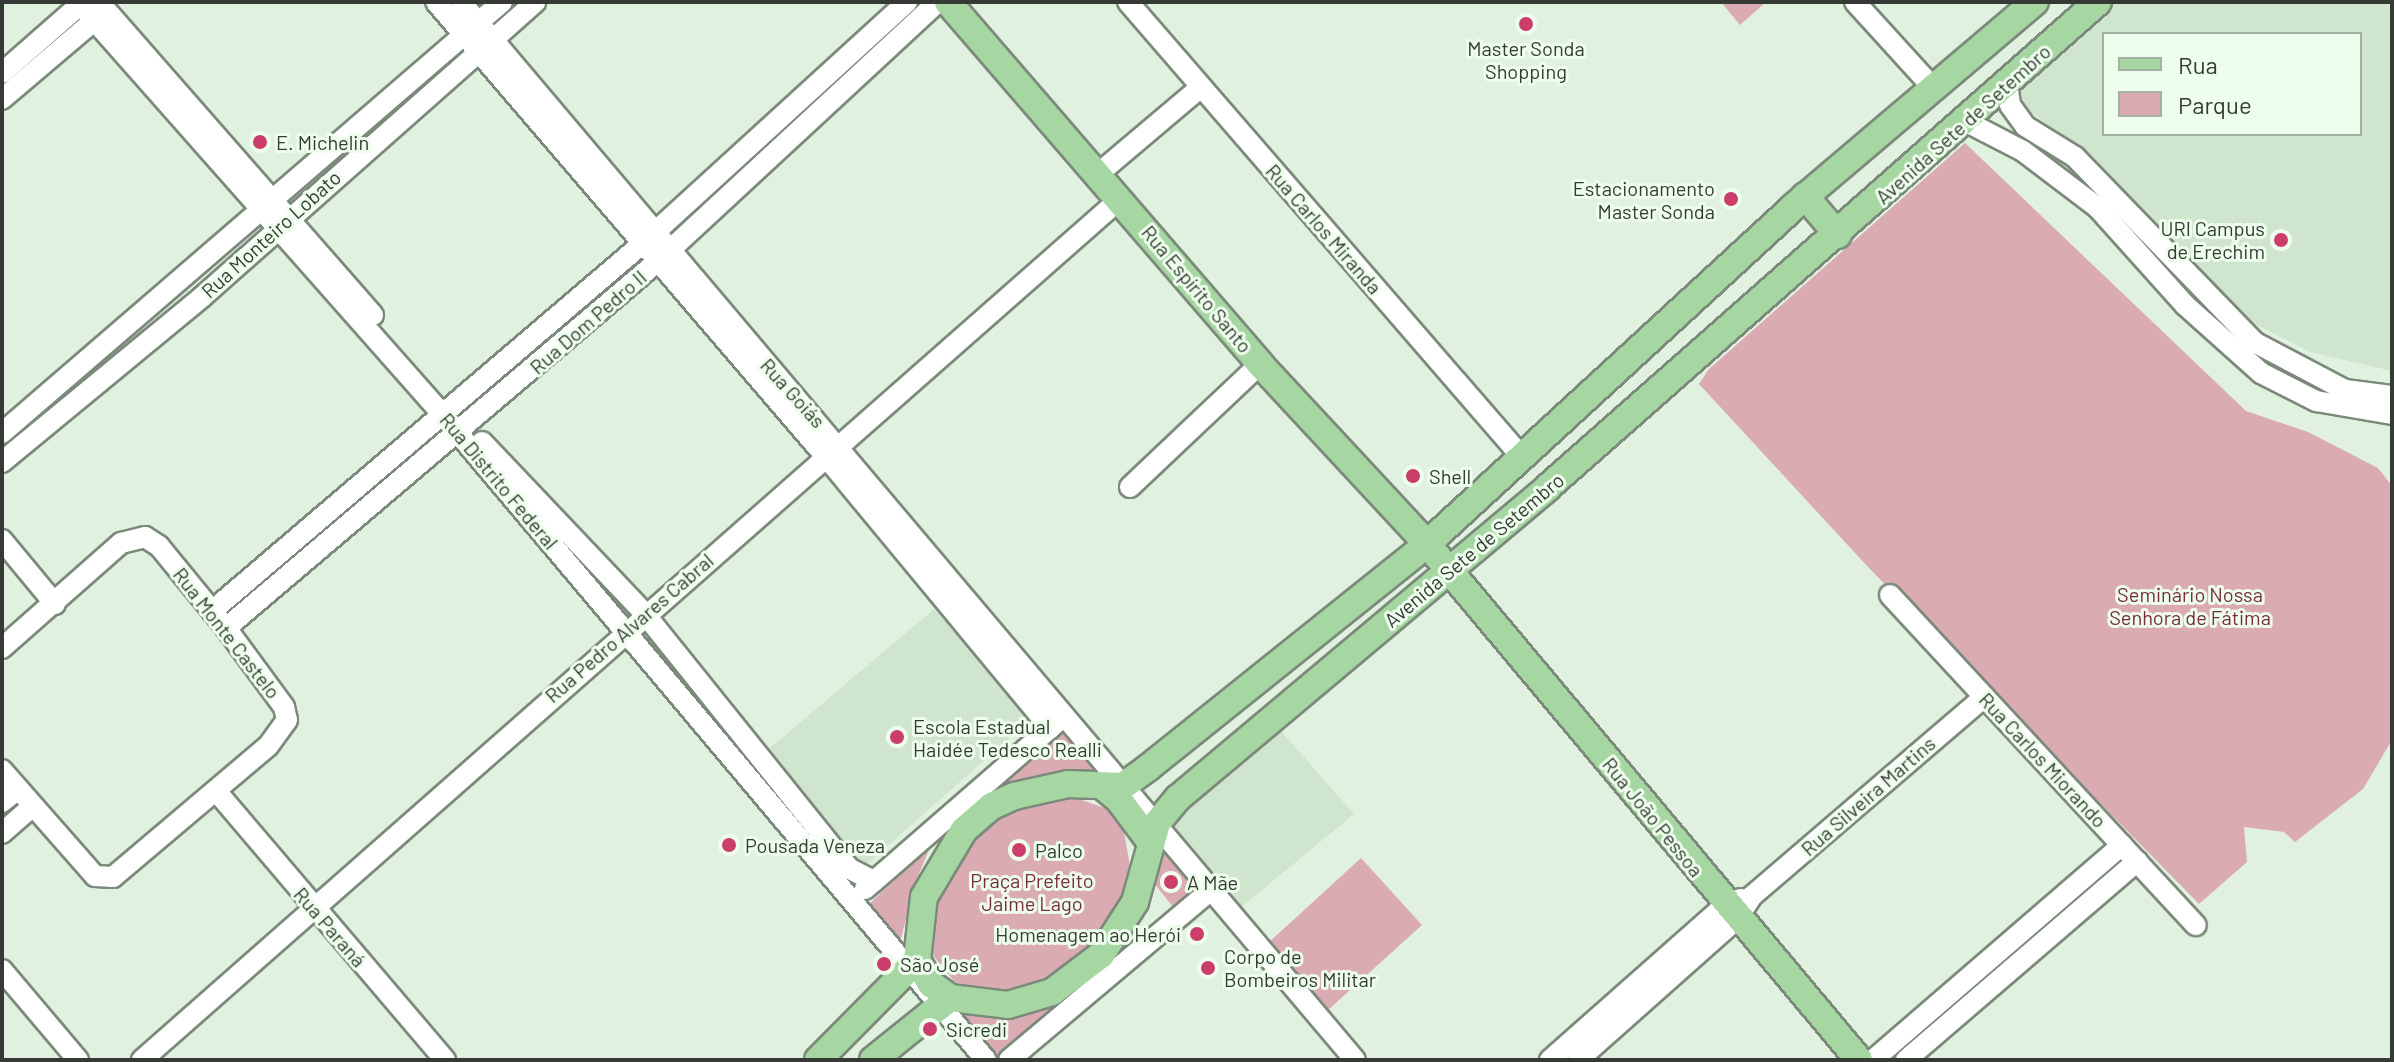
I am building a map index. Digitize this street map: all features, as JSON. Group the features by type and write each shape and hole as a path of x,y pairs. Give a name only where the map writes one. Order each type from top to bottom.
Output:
{"main road":[{"name":"Rua Espírito Santo","path":"948,2 1260,364 1451,572"},
{"name":"Avenida Sete de Setembro","path":"1113,786 1427,544 1805,196 1935,90 2035,2"},
{"name":"Avenida Sete de Setembro","path":"943,1002 1008,1005 1052,992 1101,955 1135,902 1154,833 1178,798 1451,572 1838,235 2098,2"},
{"path":"1935,90 1965,121"},
{"path":"1805,196 1838,235"},
{"path":"1521,456 1548,487"},
{"name":"Rua João Pessoa","path":"1451,572 1731,912 1859,1060"},
{"path":"818,1060 913,966 924,897 971,824 1014,796 1068,784 1113,786 1119,800 1154,833"},
{"path":"873,1060 943,1002 913,966"}],"street":[{"name":"Rua Goiás","path":"436,2 472,28 486,44 1113,786"},
{"name":"Rua Goiás","path":"461,2 472,28"},
{"name":"Rua Monteiro Lobato","path":"2,433 502,2"},
{"name":"Rua Monteiro Lobato","path":"2,462 202,297 282,222 535,2"},
{"name":"Rua Dom Pedro II","path":"212,611 648,238 907,2"},
{"name":"Rua Dom Pedro II","path":"226,628 463,430 664,255 938,2"},
{"path":"1855,2 1935,90"},
{"name":"Rua Carlos Miranda","path":"1133,4 1201,87 1521,456"},
{"path":"2,73 94,6"},
{"path":"2,99 94,6"},
{"name":"Rua Distrito Federal","path":"94,6 275,197 282,222 463,430 625,630 852,899 913,966"},
{"name":"Rua Distrito Federal","path":"94,6 258,212 282,222"},
{"path":"2007,83 2010,105 2025,126 2084,165 2254,342 2345,390 2392,396"},
{"path":"1098,174 1201,87"},
{"path":"1965,121 2023,151 2098,208 2185,305 2261,373 2316,401 2392,414"},
{"path":"2066,184 2084,165"},
{"name":"Rua Pedro Alvares Cabral","path":"142,1060 315,910 644,613 1120,199"},
{"path":"1130,487 1260,364"},
{"name":"Rua Distrito Federal","path":"463,430 644,613 867,878"},
{"name":"Rua Monte Castelo","path":"2,648 121,543 145,537 159,546 226,628 284,707 287,720 283,732 217,792 124,871 103,878 95,876 2,770"},
{"path":"2,540 55,604"},
{"name":"Rua Carlos Miorando","path":"1890,595 2196,925"},
{"name":"Rua Silveira Martins","path":"1552,1059 1752,896 1984,697"},
{"path":"852,899 867,878 916,847 1057,722"},
{"path":"916,847 971,824 1003,771"},
{"path":"2,802 18,789"},
{"name":"Rua Paraná","path":"217,792 445,1060"},
{"path":"2,833 33,806"},
{"path":"1154,833 1212,889 1355,1060"},
{"path":"1873,1060 2122,845"},
{"path":"1906,1060 2137,861"},
{"path":"1009,1060 1212,889"},
{"name":"Rua Silveira Martins","path":"1578,1060 1731,912"},
{"path":"1101,955 1144,947"},
{"path":"2,970 78,1060"},
{"path":"1060,1017 1070,979"},
{"path":"943,1002 986,1060"}],"shaded area":[{"name":"URI Campus de Erechim","path":"2116,2 2392,2 2392,371 2310,352 2245,319 2096,161 2020,104 2018,82"},
{"name":"Escola Estadual Haidée Tedesco Realli","path":"934,609 1031,719 857,873 763,754"},
{"path":"1281,731 1354,814 1239,909 1170,824"}],"green space":[{"path":"1721,2 1766,2 1740,25"},
{"name":"Seminário Nossa Senhora de Fátima","path":"1965,143 2246,411 2308,432 2378,468 2392,486 2392,740 2363,789 2295,842 2284,832 2244,827 2247,862 2199,904 1868,567 1699,384 1709,369"},
{"path":"1063,728 1102,773 1001,787"},
{"name":"Praça Prefeito Jaime Lago","path":"1068,795 1113,811 1123,826 1131,872 1118,910 1094,946 1034,989 972,990 954,981 931,953 936,884 991,818 1016,804"},
{"path":"1167,841 1204,888 1177,912 1154,883 1157,851"},
{"name":"Praça Prefeito Jaime Lago","path":"931,845 916,881 899,946 866,907"},
{"path":"1361,858 1422,925 1328,1010 1268,943"},
{"path":"1050,1000 1056,1007 996,1060 990,1060 955,1019 962,1011"}],"place":[{"name":"Master Sonda Shopping","path":"1526,24"},
{"name":"E. Michelin","path":"260,142"},
{"name":"Estacionamento Master Sonda","path":"1731,199"},
{"name":"URI Campus de Erechim","path":"2281,240"},
{"name":"Shell","path":"1413,476"},
{"name":"Escola Estadual Haidée Tedesco Realli","path":"897,737"},
{"name":"Pousada Veneza","path":"729,845"},
{"name":"Palco","path":"1019,850"},
{"name":"A Mãe","path":"1171,882"},
{"name":"Homenagem ao Herói","path":"1197,934"},
{"name":"São José","path":"884,964"},
{"name":"Corpo de Bombeiros Militar","path":"1208,968"},
{"name":"Sicredi","path":"930,1029"}]}
